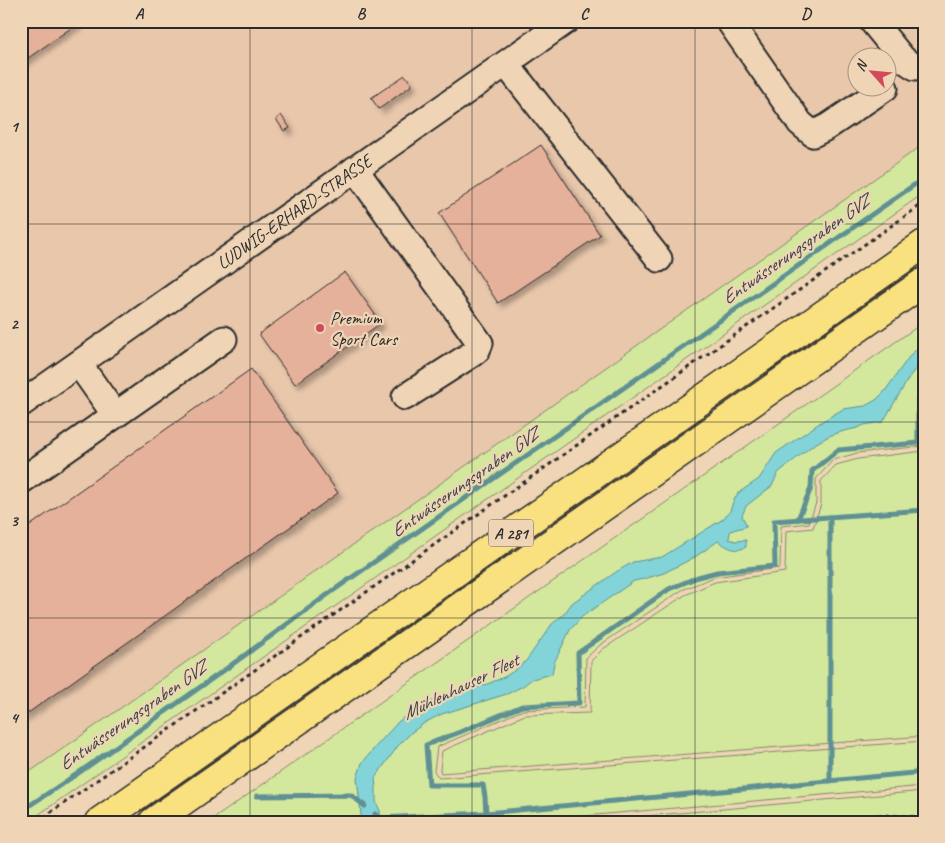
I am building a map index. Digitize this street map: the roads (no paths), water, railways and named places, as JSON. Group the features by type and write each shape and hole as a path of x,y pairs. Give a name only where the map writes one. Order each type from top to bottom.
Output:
{"highway":[{"name":"A 281","path":"99,822 924,244"},
{"name":"A 281","path":"153,822 924,282"}],"street":[{"name":"LUDWIG-ERHARD-STRASSE","path":"21,404 566,21"},
{"path":"729,21 800,123 813,134 827,127 870,98"},
{"path":"872,21 903,60 919,64"},
{"path":"506,64 660,259"},
{"path":"898,79 919,64"},
{"path":"355,169 480,343 477,350 472,354 406,397"},
{"path":"21,481 224,339"},
{"path":"79,364 115,416"}],"water":[{"path":"924,344 924,358 910,376 883,422 844,431 829,436 813,445 778,473 772,486 746,506 742,516 747,526 730,532 729,539 736,541 746,540 746,547 735,549 718,541 695,557 664,573 634,581 583,616 570,630 554,663 552,674 532,679 507,694 442,714 426,722 412,732 398,746 375,778 376,802 380,811 381,822 360,822 361,814 357,778 362,763 399,721 430,702 485,685 514,671 526,661 552,624 564,614 572,603 633,562 662,557 723,519 730,511 738,493 759,479 776,453 843,409 865,406 876,400 885,391 911,354"}],"waterway":[{"name":"Entwässerungsgraben GVZ","path":"21,811 77,774 334,590 924,178"},
{"path":"798,519 811,488 812,471 838,450 918,443 918,399 924,390"},
{"path":"486,813 483,785 429,785 426,745 522,706 579,703 578,653 669,589 698,577 717,572 775,566 774,521 924,510"},
{"path":"830,517 830,781"},
{"path":"375,814 381,818 486,813 924,772"},
{"path":"257,796 351,795 365,806"}],"place":[{"name":"Premium Sport Cars","path":"320,328"}],"water label":[{"name":"Mühlenhauser Fleet","path":"460,686"}]}
